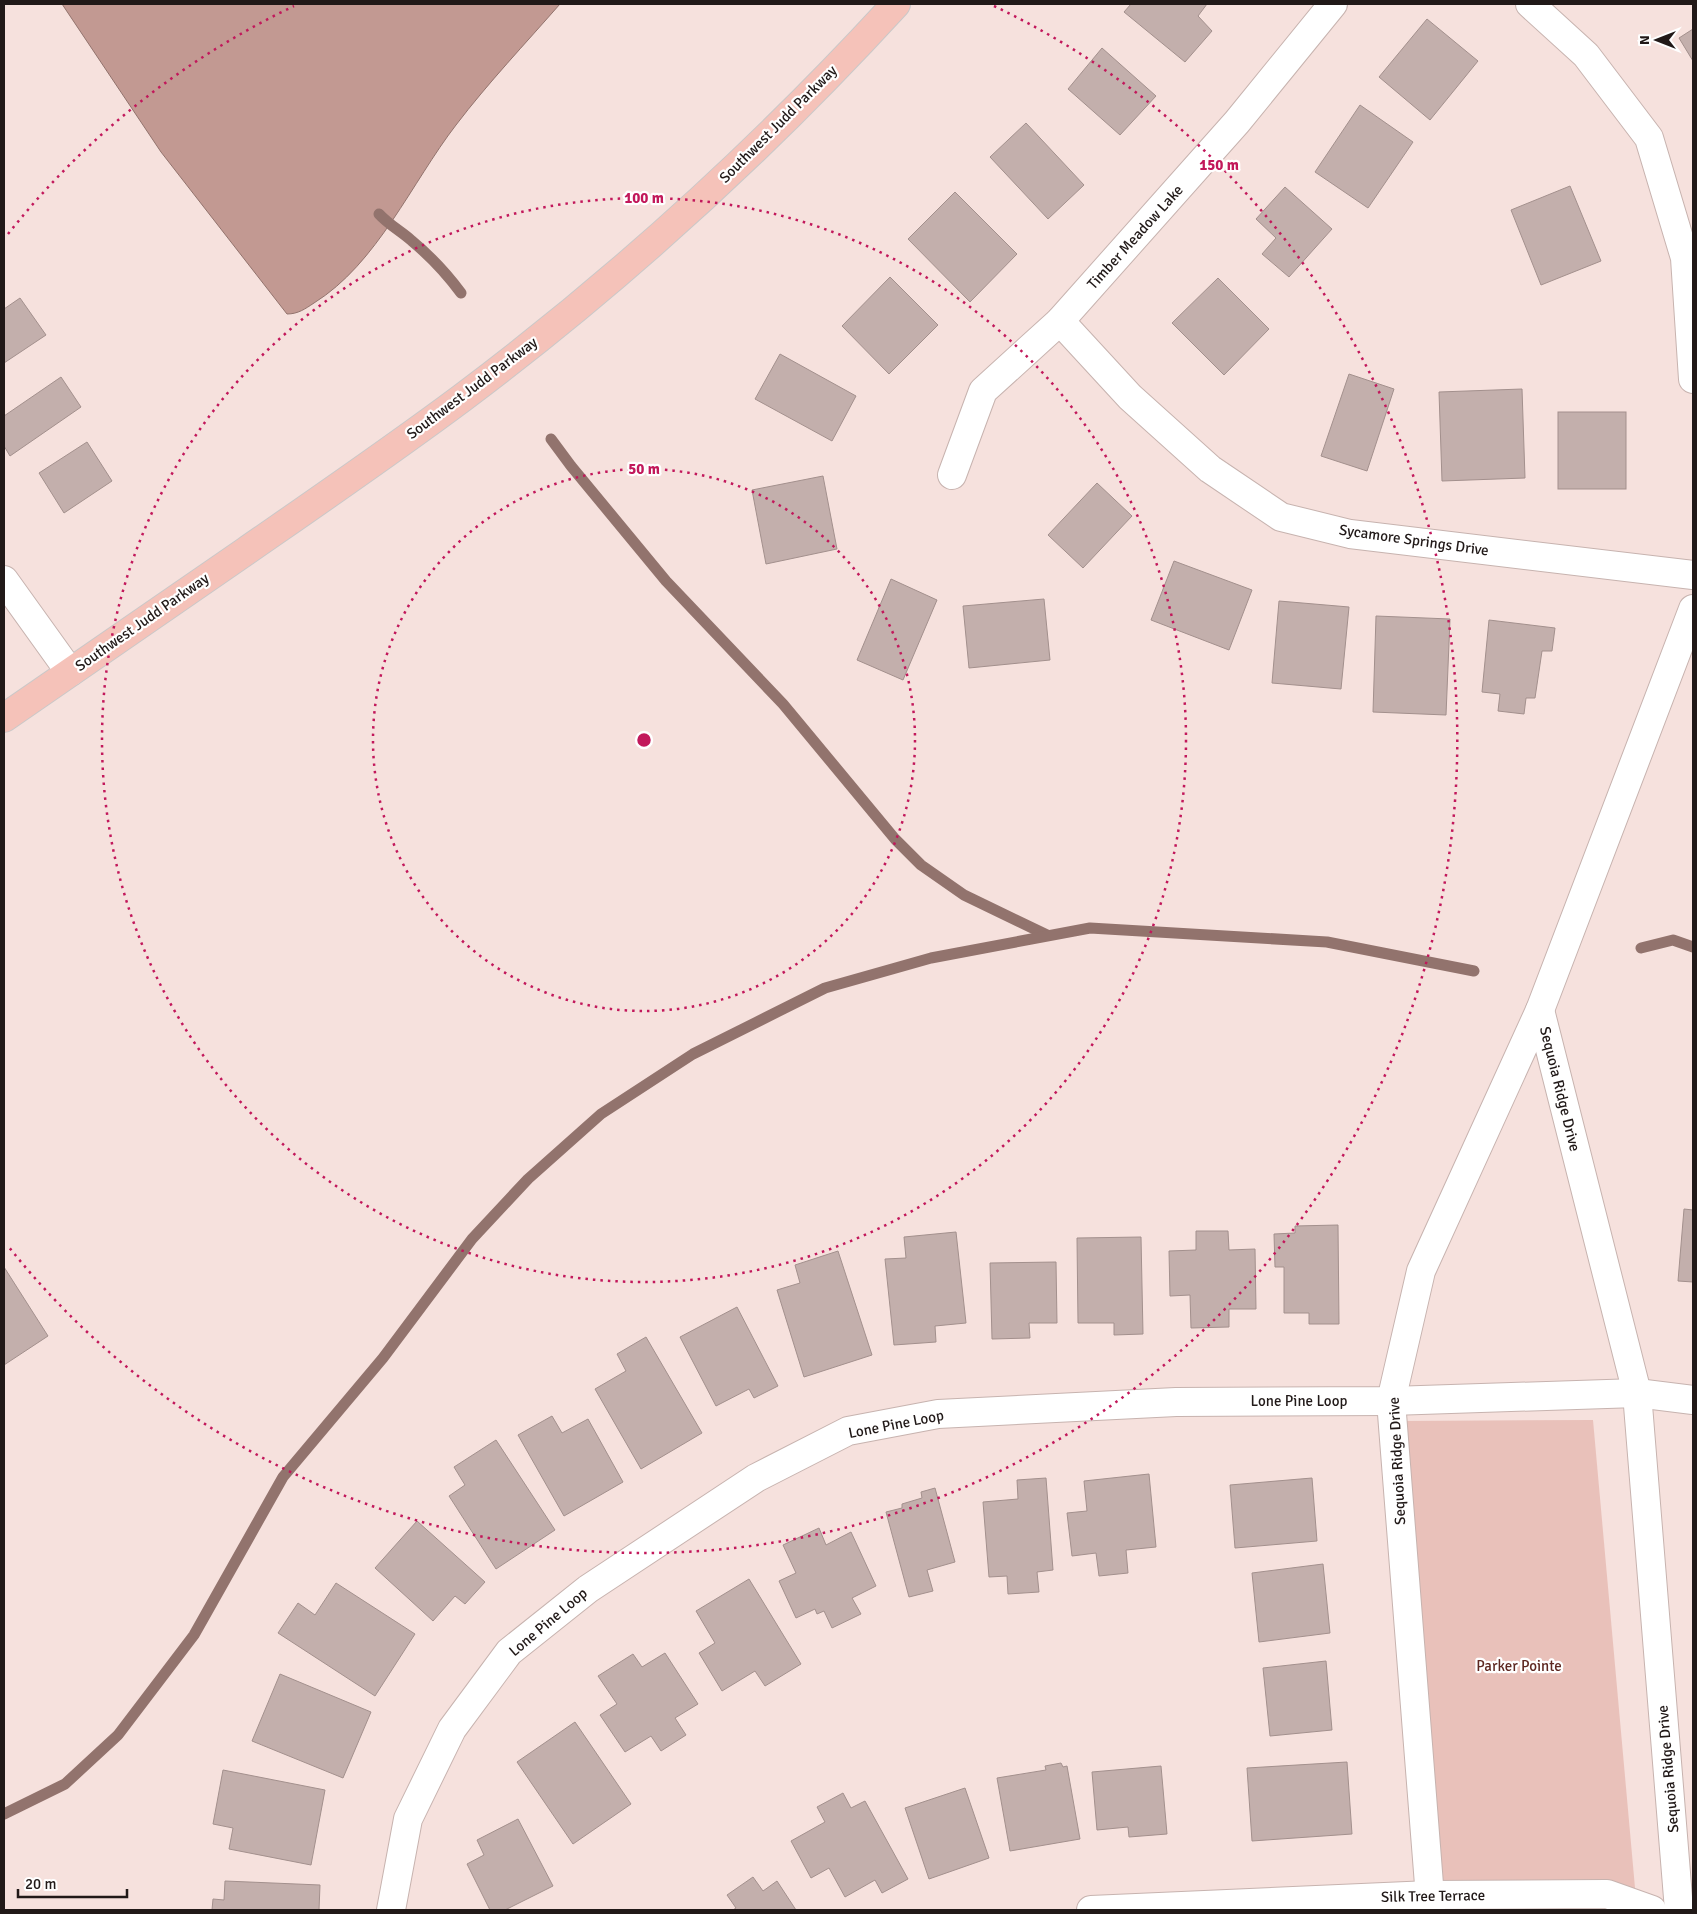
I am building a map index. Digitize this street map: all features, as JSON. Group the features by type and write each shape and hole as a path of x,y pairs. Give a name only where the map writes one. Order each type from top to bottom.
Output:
{"highway":[{"name":"Southwest Judd Parkway","path":"4,718 369,466 464,397 594,293 730,173 896,4"}],"street":[{"name":"Timber Meadow Lake","path":"952,475 983,391 1060,321 1237,122 1333,4"},
{"path":"1530,4 1586,55 1649,138 1685,258 1693,379"},
{"name":"Sycamore Springs Drive","path":"1060,321 1130,397 1210,469 1281,516 1350,534 1693,574"},
{"path":"4,580 70,672"},
{"name":"Sequoia Ridge Drive","path":"1430,1903 1391,1401 1421,1271 1540,1010 1693,609"},
{"name":"Sequoia Ridge Drive","path":"1540,1010 1637,1393 1679,1910"},
{"name":"Lone Pine Loop","path":"390,1910 408,1819 452,1729 510,1652 588,1589 756,1478 848,1432 938,1414 1176,1402 1391,1401 1637,1393 1693,1400"},
{"name":"Silk Tree Terrace","path":"1091,1910 1430,1903 1607,1894 1652,1910"}],"green space":[{"name":"Parker Pointe","path":"1593,1420 1637,1910 1444,1910 1400,1421"}],"shaded area":[{"path":"62,4 560,4 468,109 440,147 392,221 357,267 314,303 298,312 287,314 161,152"}],"building":[{"path":"1131,4 1207,4 1198,16 1212,31 1185,62 1124,12"},
{"path":"1427,19 1478,61 1430,120 1379,77"},
{"path":"1693,29 1693,61 1679,38"},
{"path":"1102,48 1156,96 1120,135 1068,89"},
{"path":"1360,105 1413,142 1368,208 1315,172"},
{"path":"1026,123 1084,185 1048,219 990,157"},
{"path":"1570,186 1601,261 1541,285 1511,210"},
{"path":"1285,187 1332,229 1289,277 1262,254 1276,238 1256,219"},
{"path":"955,192 1017,254 970,302 908,239"},
{"path":"890,277 938,325 889,374 842,326"},
{"path":"1218,278 1269,329 1224,375 1172,323"},
{"path":"20,298 46,335 4,363 4,309"},
{"path":"780,354 856,396 832,441 755,399"},
{"path":"1349,374 1394,389 1367,471 1321,456"},
{"path":"61,377 81,407 10,456 4,446 4,416"},
{"path":"1522,389 1525,478 1442,481 1439,392"},
{"path":"1558,412 1626,412 1626,489 1558,489"},
{"path":"87,442 112,481 64,513 39,473"},
{"path":"823,476 837,549 766,564 752,490"},
{"path":"1097,483 1132,516 1083,568 1048,535"},
{"path":"1174,561 1252,590 1229,650 1151,620"},
{"path":"891,579 937,600 903,680 857,660"},
{"path":"1044,599 1050,660 969,668 963,606"},
{"path":"1279,601 1349,607 1341,689 1272,683"},
{"path":"1376,616 1450,619 1446,715 1373,712"},
{"path":"1489,620 1555,628 1552,651 1542,651 1535,698 1526,698 1524,714 1498,711 1500,694 1482,692"},
{"path":"1684,1209 1693,1210 1693,1282 1678,1281"},
{"path":"1338,1225 1339,1324 1309,1324 1309,1313 1284,1313 1284,1267 1275,1267 1274,1234 1295,1233 1295,1226"},
{"path":"1196,1231 1228,1231 1229,1250 1255,1249 1256,1309 1229,1309 1229,1327 1191,1328 1190,1295 1170,1296 1169,1251 1196,1250"},
{"path":"956,1232 966,1323 935,1326 936,1342 894,1345 885,1259 906,1258 904,1237"},
{"path":"1141,1237 1143,1334 1114,1335 1114,1323 1078,1323 1077,1238"},
{"path":"838,1251 872,1355 804,1377 777,1290 800,1283 795,1265"},
{"path":"1056,1262 1057,1323 1029,1323 1030,1338 992,1339 990,1263"},
{"path":"4,1267 48,1336 4,1365"},
{"path":"737,1307 778,1386 754,1398 749,1389 716,1406 680,1337"},
{"path":"646,1337 702,1433 641,1469 595,1389 626,1371 617,1354"},
{"path":"552,1416 562,1433 588,1419 623,1482 564,1516 518,1435"},
{"path":"496,1440 555,1530 496,1569 449,1496 465,1485 454,1467"},
{"path":"1149,1474 1156,1547 1126,1550 1128,1573 1099,1576 1096,1553 1072,1556 1067,1513 1087,1511 1084,1481"},
{"path":"1046,1478 1053,1570 1037,1572 1039,1592 1008,1594 1007,1576 989,1577 983,1502 1018,1499 1017,1480"},
{"path":"1312,1478 1317,1541 1235,1548 1230,1485"},
{"path":"935,1488 955,1562 927,1570 933,1591 909,1597 886,1512 902,1508 902,1504 922,1498 921,1492"},
{"path":"417,1521 485,1582 465,1604 455,1596 433,1621 375,1568"},
{"path":"819,1528 826,1545 851,1532 876,1586 852,1598 861,1614 832,1628 824,1611 817,1614 815,1609 796,1618 779,1581 796,1573 783,1545"},
{"path":"1323,1564 1330,1633 1259,1642 1252,1573"},
{"path":"749,1579 801,1664 765,1686 755,1671 722,1691 699,1653 715,1643 696,1611"},
{"path":"336,1583 415,1634 375,1696 278,1633 298,1603 315,1615"},
{"path":"665,1653 698,1704 675,1718 686,1735 661,1751 651,1736 625,1752 600,1715 617,1704 598,1676 633,1654 642,1667"},
{"path":"1326,1661 1332,1730 1270,1736 1263,1668"},
{"path":"280,1674 371,1712 343,1778 252,1741"},
{"path":"575,1722 631,1804 573,1844 517,1762"},
{"path":"1347,1762 1352,1834 1252,1841 1247,1768"},
{"path":"1061,1763 1063,1767 1067,1766 1080,1839 1010,1851 997,1778 1046,1770 1045,1766"},
{"path":"1161,1766 1167,1834 1129,1837 1128,1827 1097,1830 1092,1772"},
{"path":"223,1770 325,1790 311,1865 229,1849 233,1828 213,1824"},
{"path":"965,1788 989,1858 929,1879 905,1808"},
{"path":"843,1793 851,1808 865,1801 908,1879 882,1893 875,1880 845,1897 829,1868 811,1878 791,1841 825,1822 817,1807"},
{"path":"518,1819 553,1886 505,1910 490,1910 467,1864 484,1855 477,1840"},
{"path":"753,1877 763,1891 777,1881 796,1910 733,1910 736,1908 727,1895"},
{"path":"225,1881 320,1885 319,1910 212,1910 213,1899 224,1900"}],"waterway":[{"path":"379,214 425,253 461,293"},
{"path":"551,439 666,581 783,704 895,839 921,865 964,895 1047,935"},
{"path":"4,1814 65,1784 118,1735 194,1635 283,1477 383,1358 472,1239 528,1179 601,1114 693,1054 825,988 931,958 1090,928 1327,942 1474,971"},
{"path":"1641,948 1673,940 1693,947"}]}
